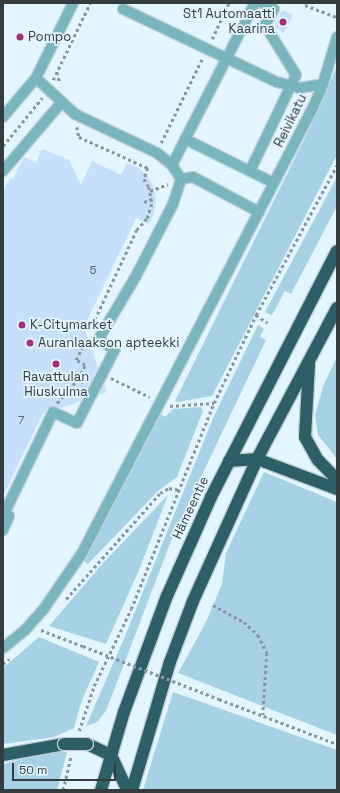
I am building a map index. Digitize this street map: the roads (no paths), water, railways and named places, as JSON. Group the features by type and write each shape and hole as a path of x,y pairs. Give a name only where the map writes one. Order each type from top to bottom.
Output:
{"highway":[{"name":"Hämeentie","path":"101,790 111,755 166,596 229,461 337,251"},
{"path":"132,790 170,662 193,601 257,459 337,308"},
{"path":"309,362 305,437 318,460 337,480"},
{"path":"229,461 257,459 337,489"},
{"path":"3,755 87,744 111,755 127,790"}],"street":[{"path":"3,117 36,78 73,3"},
{"path":"172,165 255,3"},
{"path":"250,171 296,76 265,25 274,9 262,3"},
{"path":"124,9 277,82 299,88 323,84"},
{"name":"Reivikatu","path":"3,648 25,630 43,610 82,553 274,183 323,84 337,37"},
{"path":"36,78 75,114 157,153 172,165 181,179"},
{"path":"3,171 62,102"},
{"path":"185,139 274,183"},
{"path":"181,179 193,177 259,212"},
{"path":"3,530 9,516 4,514 53,412 77,423 115,350 98,340 136,276 173,204 181,179"}],"place":[{"name":"St1 Automaatti Kaarina","path":"283,22"},
{"name":"Pompo","path":"20,37"},
{"name":"K-Citymarket","path":"22,325"},
{"name":"Auranlaakson apteekki","path":"30,343"},
{"name":"Ravattulan Hiuskulma","path":"56,364"}]}
